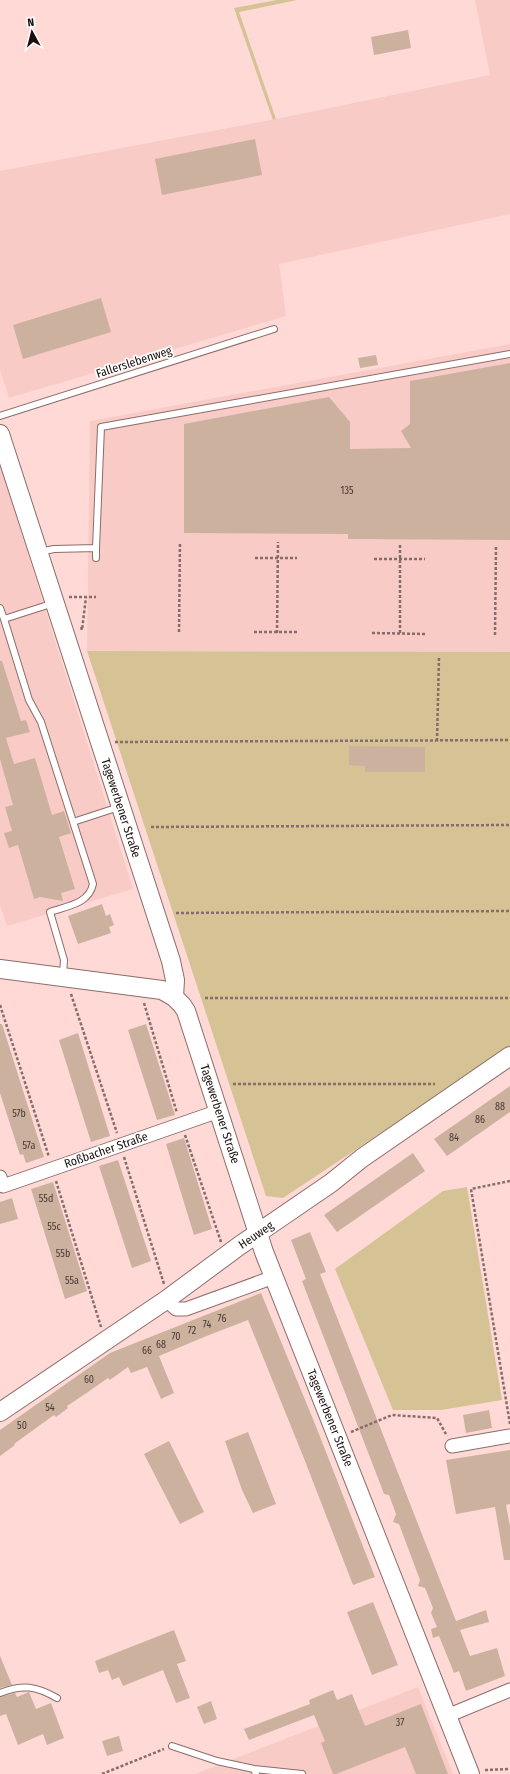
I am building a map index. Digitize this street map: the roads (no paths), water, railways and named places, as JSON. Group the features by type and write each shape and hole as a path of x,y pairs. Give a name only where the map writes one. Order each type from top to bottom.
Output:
{"street":[{"name":"Tagewerbener Straße","path":"2,439 38,552 62,600 101,746 172,965 175,980 174,996 182,1004 186,1011 258,1233 274,1277 338,1437 468,1772"},
{"path":"0,969 162,990 174,996"},
{"name":"Heuweg","path":"0,1412 167,1299 258,1233 331,1184 368,1154 510,1056"},
{"name":"Roßbacher Straße","path":"0,1177 3,1186 219,1111"},
{"path":"167,1299 176,1309 186,1309 274,1277"},
{"path":"452,1446 510,1436"},
{"path":"447,1716 510,1690"}],"lane":[{"name":"Fallerslebenweg","path":"0,416 274,329"},
{"path":"96,558 101,427 510,354"},
{"path":"38,552 54,549 96,548"},
{"path":"4,619 62,600"},
{"path":"0,608 29,700 41,722 93,884 92,891 81,901 50,912 64,960 64,978"},
{"path":"73,822 120,806"},
{"path":"0,1693 26,1687 44,1690 57,1698"},
{"path":"172,1746 255,1772 302,1774"}]}
